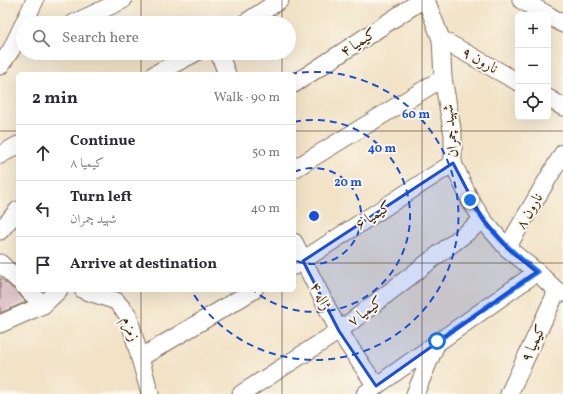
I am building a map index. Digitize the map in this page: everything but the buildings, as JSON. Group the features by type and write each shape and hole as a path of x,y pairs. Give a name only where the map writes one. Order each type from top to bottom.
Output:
{"street":[{"path":"28,16 35,0"},
{"path":"89,16 123,0"},
{"path":"256,16 280,0"},
{"name":"کیمیا ۴","path":"296,83 422,0"},
{"name":"شهید چمران","path":"426,0 441,39 443,78 454,135 453,163 470,200 483,220 507,248 560,292"},
{"path":"521,0 543,12"},
{"path":"551,17 563,24"},
{"name":"نارون ۹","path":"441,39 515,80"},
{"path":"0,66 16,49"},
{"path":"158,72 181,60"},
{"path":"222,60 226,72"},
{"path":"296,168 443,78"},
{"path":"551,100 563,107"},
{"path":"0,155 16,147"},
{"name":"نارون ۸","path":"507,248 563,153"},
{"name":"کیمیا ۶","path":"298,263 453,163"},
{"path":"0,231 16,212"},
{"name":"کیمیا ۷","path":"241,394 338,331 483,220"},
{"name":"ژاله ۴","path":"296,252 298,263 371,390"},
{"path":"0,263 16,278"},
{"path":"371,390 437,341 537,272"},
{"path":"30,292 43,305"},
{"path":"0,324 43,305 57,292"},
{"name":"زمزم","path":"89,292 116,301 128,315 150,394"},
{"path":"140,358 251,292"},
{"name":"کیمیا ۹","path":"509,394 560,292"},
{"path":"415,394 437,341"}],"highlighted area":[{"path":"453,163 483,220 507,248 537,272 376,386 339,331 303,261"}],"route":[{"path":"437,341 537,272 507,248 483,220 470,200"}]}
